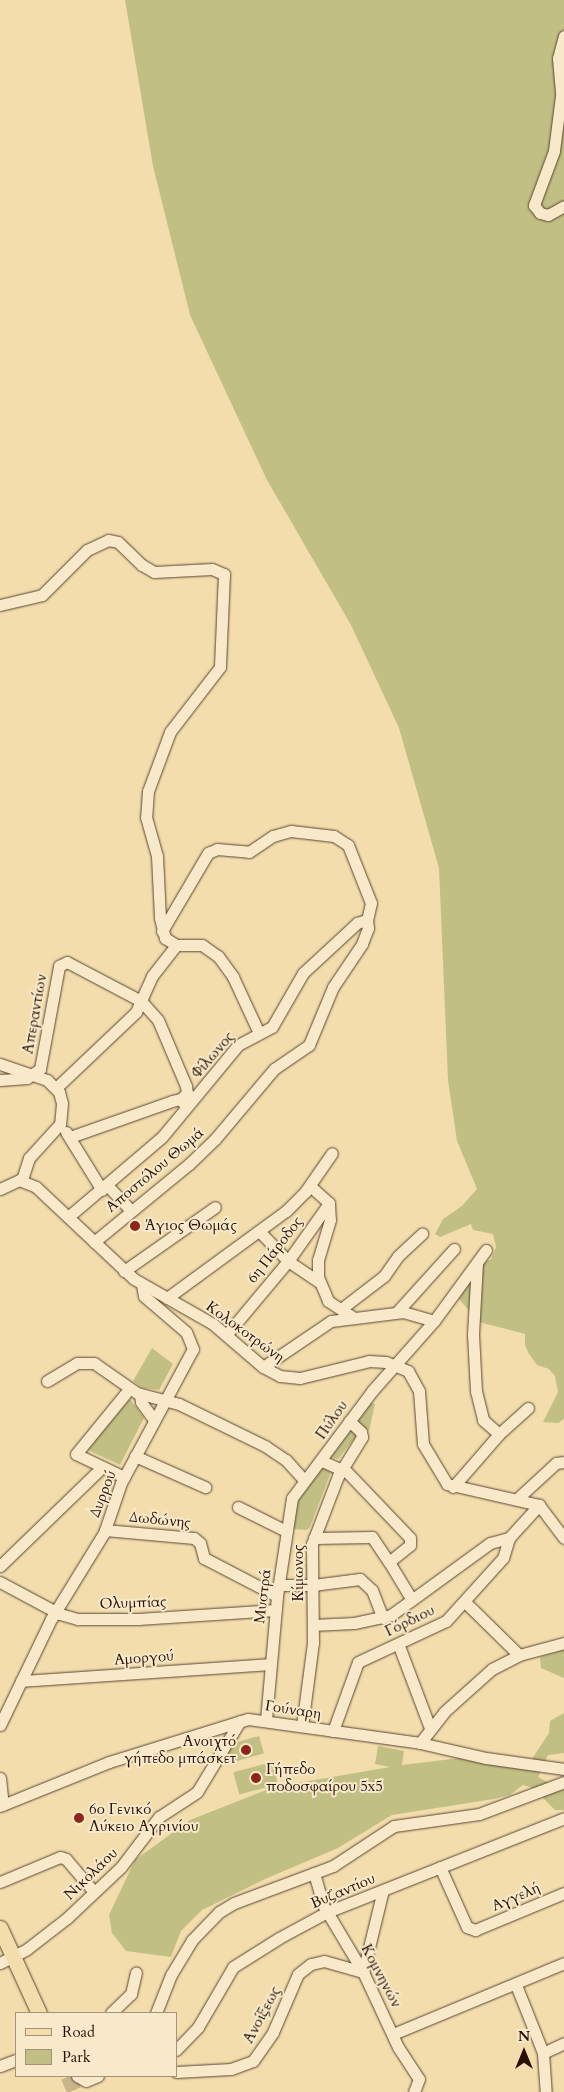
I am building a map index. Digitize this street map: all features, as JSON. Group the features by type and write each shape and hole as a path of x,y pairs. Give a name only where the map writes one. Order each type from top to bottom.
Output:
{"main road":[{"path":"0,1928 7,1960 38,2012"}],"street":[{"path":"564,36 558,58 561,96 554,151 534,205 540,213 548,215 564,206"},
{"path":"0,605 42,595 87,550 108,540 118,542 142,565 154,572 212,569 224,574 220,667 170,732 146,799 146,817 159,869 162,931 166,940 176,945 202,945 218,956 233,977 259,1033"},
{"path":"162,931 208,853 217,849 249,852 273,836 291,831 334,836 348,845 371,903 367,924"},
{"name":"Φίλωνος","path":"68,1217 105,1188 162,1137 184,1104 238,1045 274,1025 303,973 357,922 367,924"},
{"name":"Αποστόλου Θωμά","path":"94,1242 215,1139 274,1069 309,1045 333,987 360,948 367,924"},
{"path":"0,1189 22,1180 29,1158 60,1124 62,1103 56,1088 133,1016 152,976 176,945"},
{"name":"Απεραντίων","path":"35,1075 42,1063 59,966 67,962 141,1001"},
{"path":"70,1136 184,1104 187,1094 186,1086 166,1033 141,1001"},
{"name":"Απεραντίων","path":"0,1064 35,1075 56,1088"},
{"name":"Απεραντίων","path":"0,1080 35,1075"},
{"path":"60,1124 105,1188 130,1210"},
{"path":"166,1298 260,1232 310,1186 332,1153"},
{"name":"Κολοκοτρώνη","path":"22,1180 36,1187 124,1271 142,1285 227,1334 263,1367 291,1379 369,1361 397,1365"},
{"path":"310,1186 329,1203 330,1220 318,1260 319,1282 328,1301 354,1318"},
{"name":"6η Πάροδος","path":"227,1334 288,1261 329,1203"},
{"path":"124,1271 215,1207"},
{"path":"260,1232 288,1261 319,1282"},
{"path":"341,1309 384,1276 398,1256 422,1234"},
{"path":"397,1312 454,1249"},
{"name":"Πύλου","path":"304,1480 322,1461 349,1421 434,1321 486,1250"},
{"path":"477,1263 473,1334 476,1391 483,1420 499,1434"},
{"name":"Δυρρού","path":"0,1725 55,1611 105,1530 124,1477 194,1344 186,1332 144,1296 142,1285"},
{"path":"263,1367 330,1321 397,1312 434,1321"},
{"path":"47,1381 77,1363 89,1362 129,1389 140,1394 179,1404 265,1446 289,1463 304,1480"},
{"path":"397,1365 415,1381 423,1444 435,1468 453,1487 518,1498 539,1504 564,1538"},
{"path":"124,1477 76,1454 129,1389"},
{"path":"140,1394 141,1402 154,1420"},
{"path":"453,1487 499,1434 528,1408"},
{"name":"Κίμωνος","path":"302,1726 313,1625 314,1538 342,1469 361,1439 362,1432 349,1421"},
{"path":"135,1456 205,1488"},
{"path":"322,1461 342,1469 411,1540 410,1545 389,1562"},
{"path":"518,1498 556,1463 564,1462"},
{"path":"0,1566 102,1467"},
{"name":"Μυστρά","path":"266,1720 270,1664 286,1531 292,1498 304,1480"},
{"name":"Γόρδιου","path":"334,1731 358,1662 370,1655 399,1646 441,1625 465,1602 505,1556 509,1538 539,1504"},
{"path":"238,1507 286,1531"},
{"name":"Δωδώνης","path":"105,1530 194,1538 200,1543 204,1558 278,1590"},
{"path":"314,1538 372,1538 412,1600"},
{"name":"Γόρδιου","path":"313,1625 383,1618 412,1600 490,1543 509,1538"},
{"path":"278,1590 356,1579 364,1581 372,1590 383,1618"},
{"name":"Ολυμπίας","path":"0,1582 55,1611 78,1619 112,1620 276,1610"},
{"path":"465,1602 519,1655"},
{"path":"420,1744 430,1728 492,1669 519,1655 564,1644"},
{"path":"399,1646 430,1728"},
{"name":"Αμοργού","path":"21,1681 270,1664"},
{"name":"Γούναρη","path":"2,1806 110,1762 240,1721 266,1720 420,1744 486,1758 564,1769"},
{"name":"Νικολάου","path":"7,1960 52,1930 135,1852 159,1817 197,1792 220,1751 236,1732 240,1721"},
{"path":"214,1729 220,1751"},
{"path":"0,1778 2,1806"},
{"path":"156,2012 185,1950 219,1912 268,1888 314,1873 346,1859 366,1842 394,1826 479,1814 564,1782"},
{"name":"Βυζαντίου","path":"178,2048 198,2027 233,1967 327,1912 564,1818"},
{"path":"0,1882 60,1857 66,1859 94,1892"},
{"name":"Αγγελή","path":"440,1867 466,1926 480,1929 564,1893"},
{"name":"Κομνηνών","path":"314,1873 320,1899 363,1972 393,2034 419,2079 414,2092"},
{"path":"363,1972 384,1890"},
{"name":"Ανοίξεως","path":"178,2072 231,2069 252,2061 273,2032 298,1974 310,1964 324,1961 363,1972"},
{"path":"393,2034 516,1985 564,1963"},
{"path":"112,2012 131,1994 136,1973"},
{"path":"516,1985 543,2053 546,2092"},
{"path":"543,2053 564,2043"},
{"path":"0,2066 15,2060"},
{"path":"79,2077 86,2081 96,2077"}],"green space":[{"path":"125,0 564,0 564,1419 558,1423 543,1422 558,1392 555,1376 549,1369 537,1365 529,1354 525,1345 525,1334 479,1322 459,1299 478,1266 491,1259 496,1247 493,1234 473,1230 471,1224 440,1237 435,1234 443,1219 462,1206 477,1189 457,1141 448,1080 439,868 399,728 351,625 267,480 190,315 153,166"},
{"path":"152,1348 173,1364 159,1390 142,1388 133,1381"},
{"path":"130,1399 144,1418 120,1465 86,1449"},
{"path":"366,1401 375,1404 369,1431 353,1418"},
{"path":"348,1424 359,1433 338,1459 327,1456"},
{"path":"322,1467 331,1472 310,1527 307,1530 292,1529 297,1499"},
{"path":"564,1650 564,1678 541,1668 540,1657"},
{"path":"564,1713 564,1753 548,1755 538,1777 549,1783 564,1779 564,1810 555,1810 533,1788 523,1785 510,1795 494,1799 392,1815 338,1848 265,1879 202,1910 181,1931 171,1957 126,1951 112,1933 109,1915 135,1860 190,1820 274,1787 390,1767 375,1764 378,1746 404,1751 402,1765 468,1757 478,1762 500,1761 528,1765 549,1733 550,1721"},
{"name":"Ανοιχτό γήπεδο μπάσκετ","path":"259,1736 264,1753 231,1763 226,1745"},
{"name":"Γήπεδο ποδοσφαίρου 5x5","path":"272,1762 278,1784 239,1795 233,1772"}],"tunnel":[{"path":"68,2077 75,2092"}],"place":[{"name":"Άγιος Θωμάς","path":"135,1226"},
{"name":"Ανοιχτό γήπεδο μπάσκετ","path":"246,1750"},
{"name":"Γήπεδο ποδοσφαίρου 5x5","path":"256,1778"},
{"name":"6ο Γενικό Λύκειο Αγρινίου","path":"79,1818"}]}
